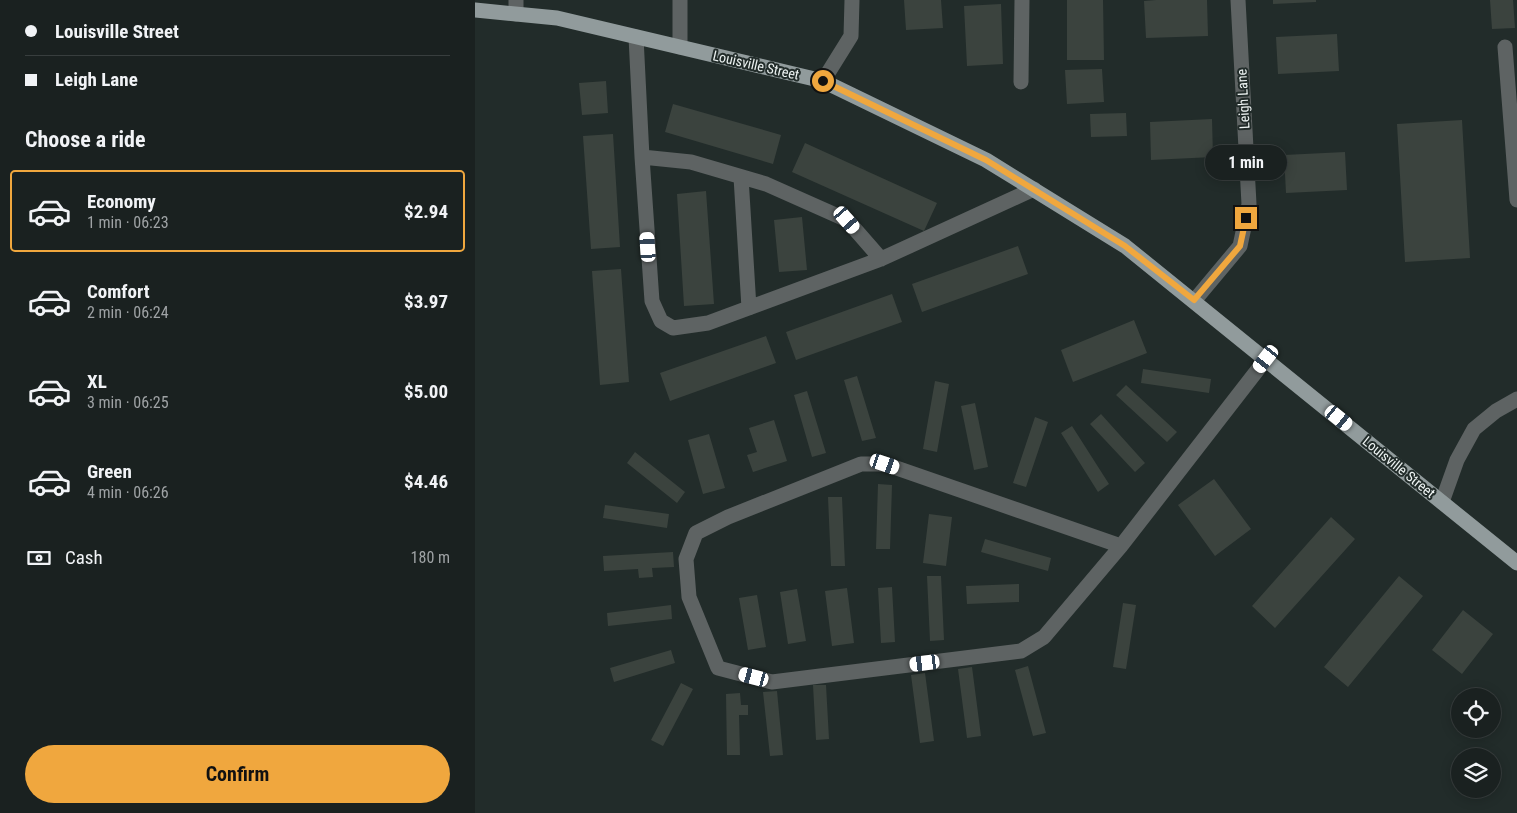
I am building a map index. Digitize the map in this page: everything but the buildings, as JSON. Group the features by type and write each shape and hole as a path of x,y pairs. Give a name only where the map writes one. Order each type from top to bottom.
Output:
{"main road":[{"name":"Louisville Street","path":"475,10 516,7 823,81 986,160 1125,246 1517,563"}],"street":[{"path":"680,0 681,47"},
{"path":"823,81 851,36 852,0"},
{"path":"1021,82 1022,0"},
{"name":"Leigh Lane","path":"1194,300 1240,246 1249,204 1238,0"},
{"path":"636,37 652,301 661,321 673,328 708,323 881,259 1034,190"},
{"path":"1505,47 1517,200"},
{"path":"642,157 691,162 766,184 847,220 881,259"},
{"path":"741,177 749,308"},
{"path":"1121,546 885,464 861,464 729,516 696,533 686,559 689,596 718,668 772,682 1021,651 1044,637 1121,546 1266,359"},
{"path":"1442,502 1457,460 1474,428 1496,411 1517,400"}],"route":[{"path":"823,81 986,160 1125,246 1194,300 1240,246 1246,218"}]}
